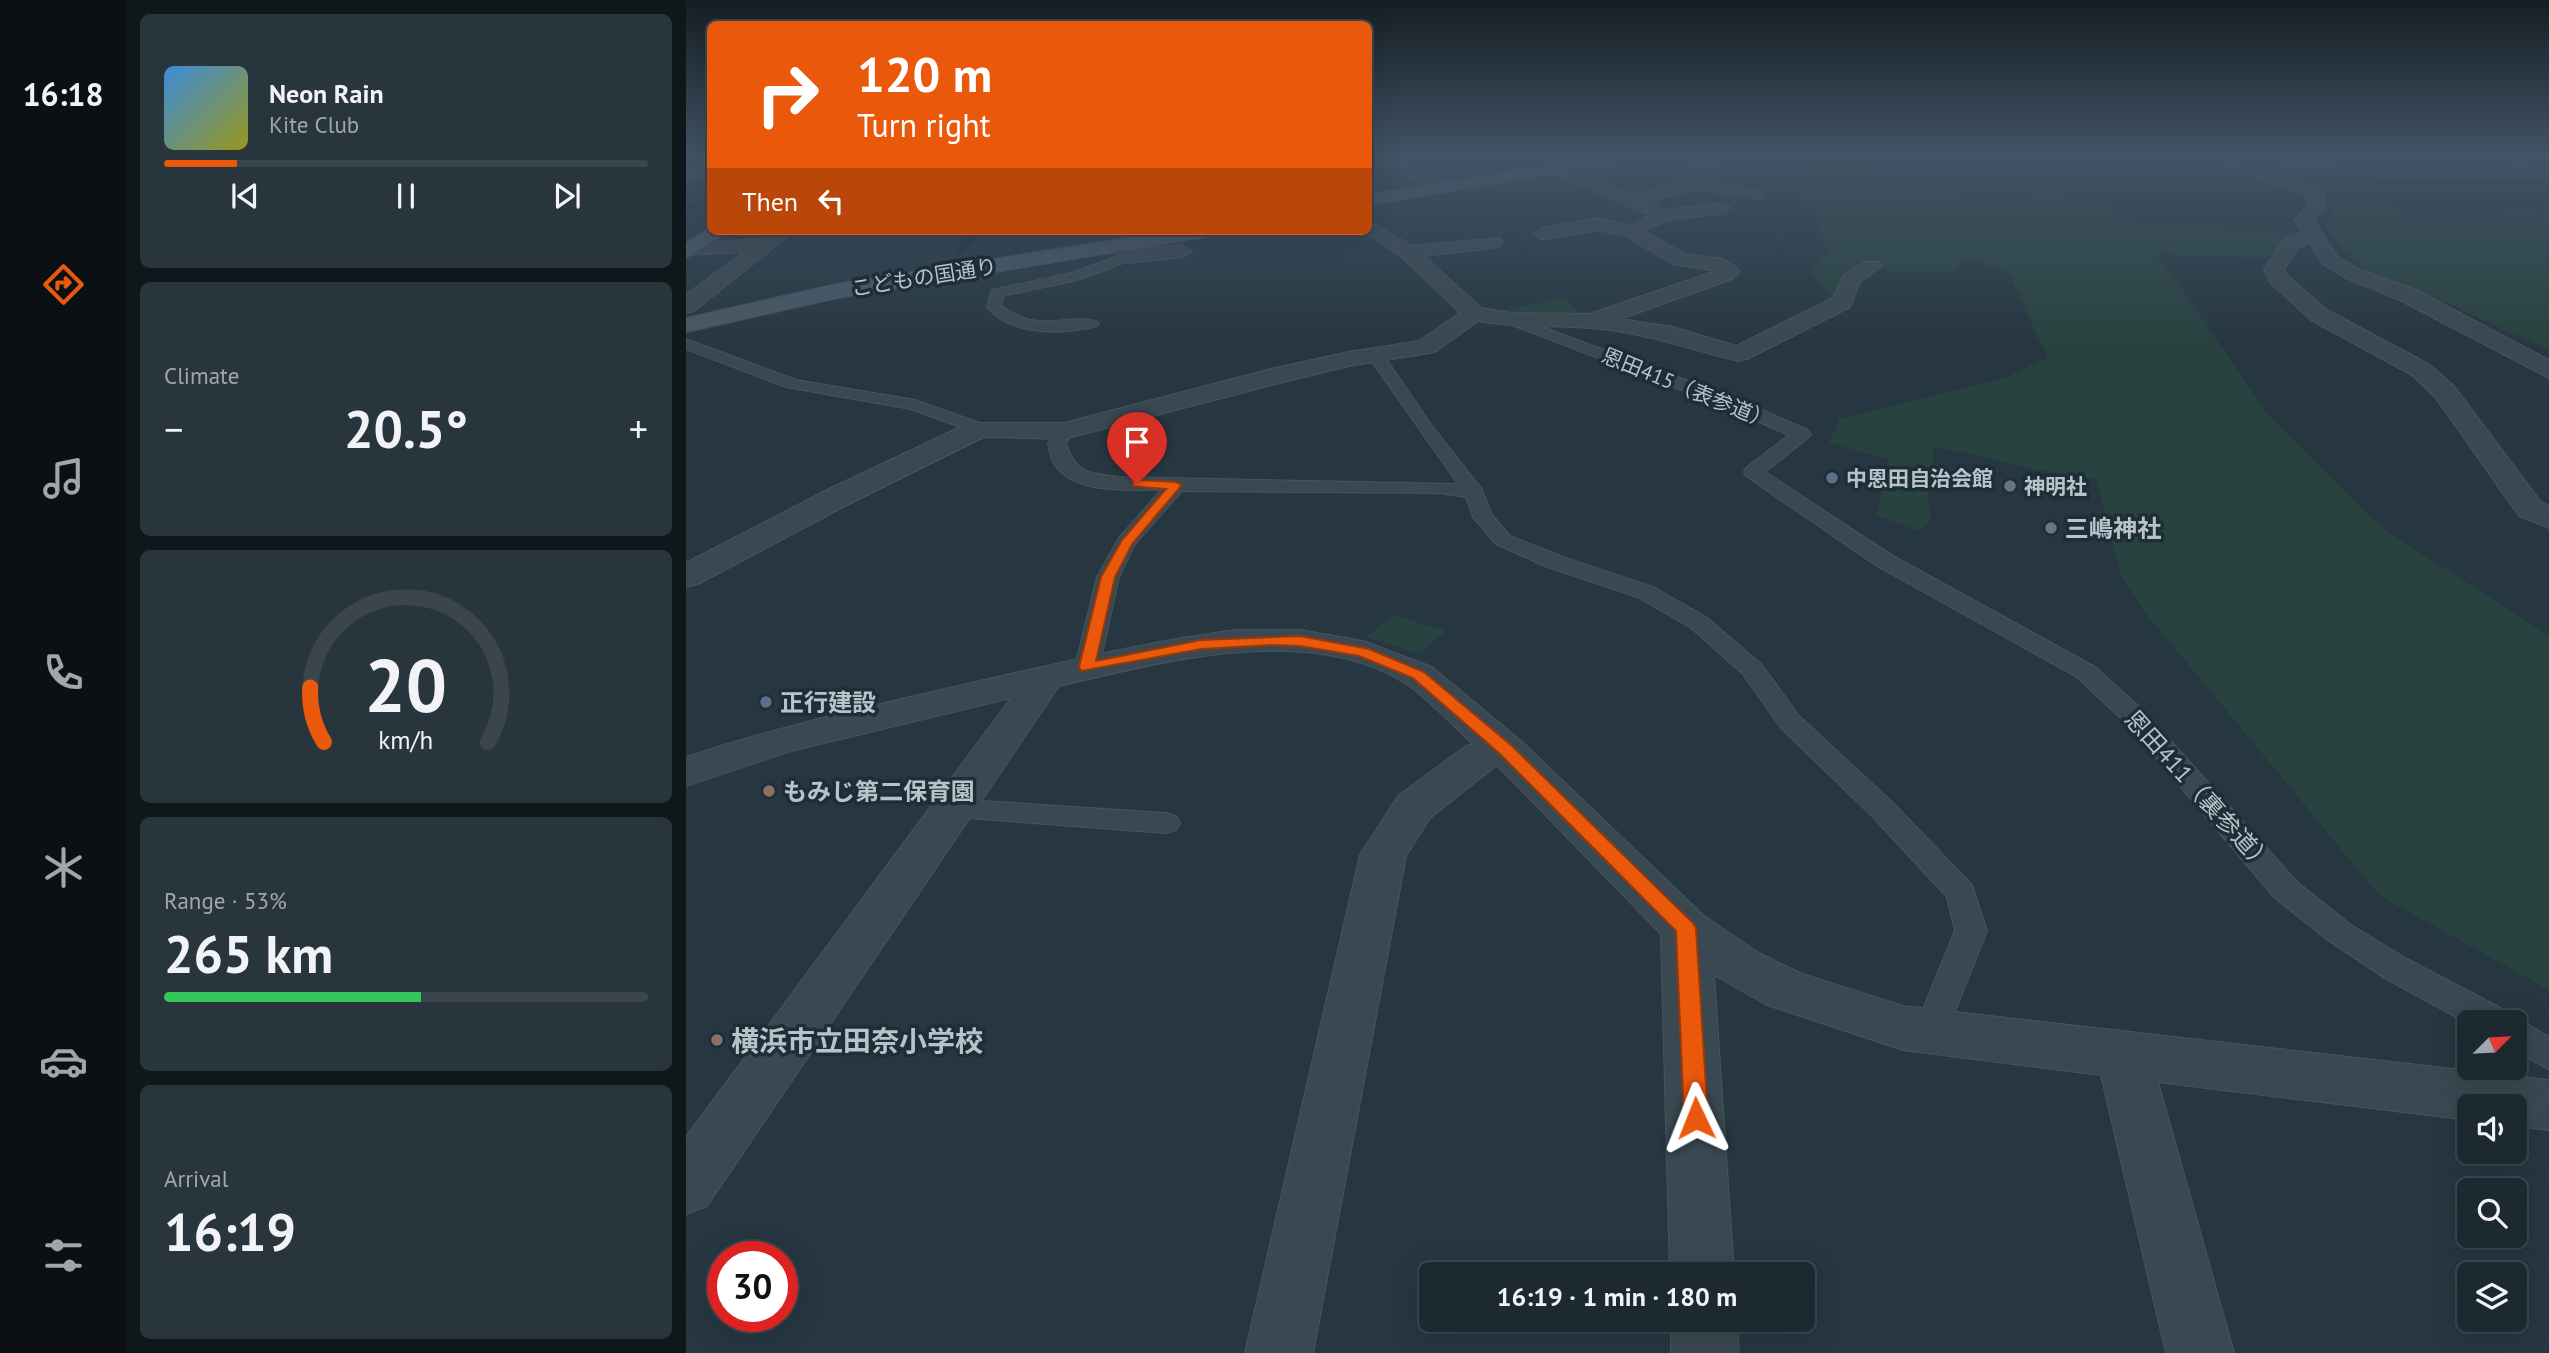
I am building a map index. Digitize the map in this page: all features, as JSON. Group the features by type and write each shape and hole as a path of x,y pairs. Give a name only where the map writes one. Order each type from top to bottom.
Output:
{"main road":[{"path":"688,250 712,235"},
{"name":"こどもの国通り","path":"686,325 837,291 1125,251 1182,239"}],"street":[{"path":"1624,230 1654,219"},
{"path":"2305,219 2312,235 2330,260 2351,274 2408,295 2549,370"},
{"path":"1543,233 1598,224 1624,230 1680,260 1717,263 1730,271 1591,321"},
{"path":"1372,229 1408,252 1474,314 1513,320 1591,321 1673,334 1738,354 1842,302 1850,279 1872,266"},
{"path":"686,306 779,235"},
{"path":"2312,235 2291,244 2273,269 2277,278 2319,315 2421,370 2445,392 2530,509 2549,519"},
{"path":"1408,252 1493,242"},
{"path":"688,250 765,245"},
{"path":"686,577 836,498 979,429 1064,430 1271,377 1426,347 1474,314"},
{"path":"686,772 778,741 1166,650 1236,641 1300,641 1363,652 1418,675 1494,752 1686,928 1739,966 1785,990 1903,1028 2549,1105"},
{"path":"686,1186 951,808 1066,672"},
{"path":"1279,1353 1383,855 1414,807 1494,752"},
{"path":"1686,928 1701,1262"},
{"path":"2123,1053 2200,1353"},
{"path":"1704,1332 1705,1353"}],"lane":[{"path":"1092,323 1061,328 1009,320 994,307 997,293 1076,275 1125,251"},
{"name":"恩田415（表参道）","path":"1513,320 1727,401 1802,434 1753,472"},
{"path":"686,344 792,384 915,405 979,429"},
{"path":"1376,356 1426,430 1474,492 1483,517 1503,540 1645,592 1698,622 1752,668 1790,722 1882,809 1961,893 1971,931 1931,1031"},
{"path":"1064,430 1057,444 1063,464 1082,478 1176,485 1440,487 1474,492"},
{"name":"恩田411（裏参道）","path":"1753,472 1898,568 2085,672 2136,718 2286,890 2340,933 2395,968 2474,1010"},
{"path":"1066,672 1126,542 1176,485"},
{"path":"951,808 1166,823"},
{"path":"2527,1041 2549,1054"}],"green space":[{"path":"1817,219 2120,219 2123,223 2304,232 2265,258 2157,254 2270,417 2384,529 2549,636 2549,990 2380,896 2148,616 2122,578 2096,479 2038,470 1933,446 1934,475 1928,495 1931,521 1918,531 1876,515 1889,459 1829,443 1840,418 2006,378 2047,357 2008,271 1963,258 1955,272 1892,272 1869,263 1833,303 1811,271 1828,252"},
{"path":"2329,219 2549,219 2549,351 2452,305 2361,269 2325,229"},
{"path":"1565,298 1575,309 1594,319 1491,312"},
{"path":"1393,615 1446,631 1420,654 1366,637"}],"waterway":[{"path":"959,252 974,235"}],"place":[{"name":"中恩田自治会館","path":"1832,478"},
{"name":"神明社","path":"2010,486"},
{"name":"三嶋神社","path":"2051,528"},
{"name":"正行建設","path":"766,702"},
{"name":"もみじ第二保育園","path":"769,791"},
{"name":"横浜市立田奈小学校","path":"717,1040"}],"route":[{"path":"1137,484 1176,485 1126,542 1108,577 1087,667 1166,650 1236,641 1272,640 1300,641 1363,652 1418,675 1454,702 1506,750 1686,928 1690,962 1696,1118"}]}
